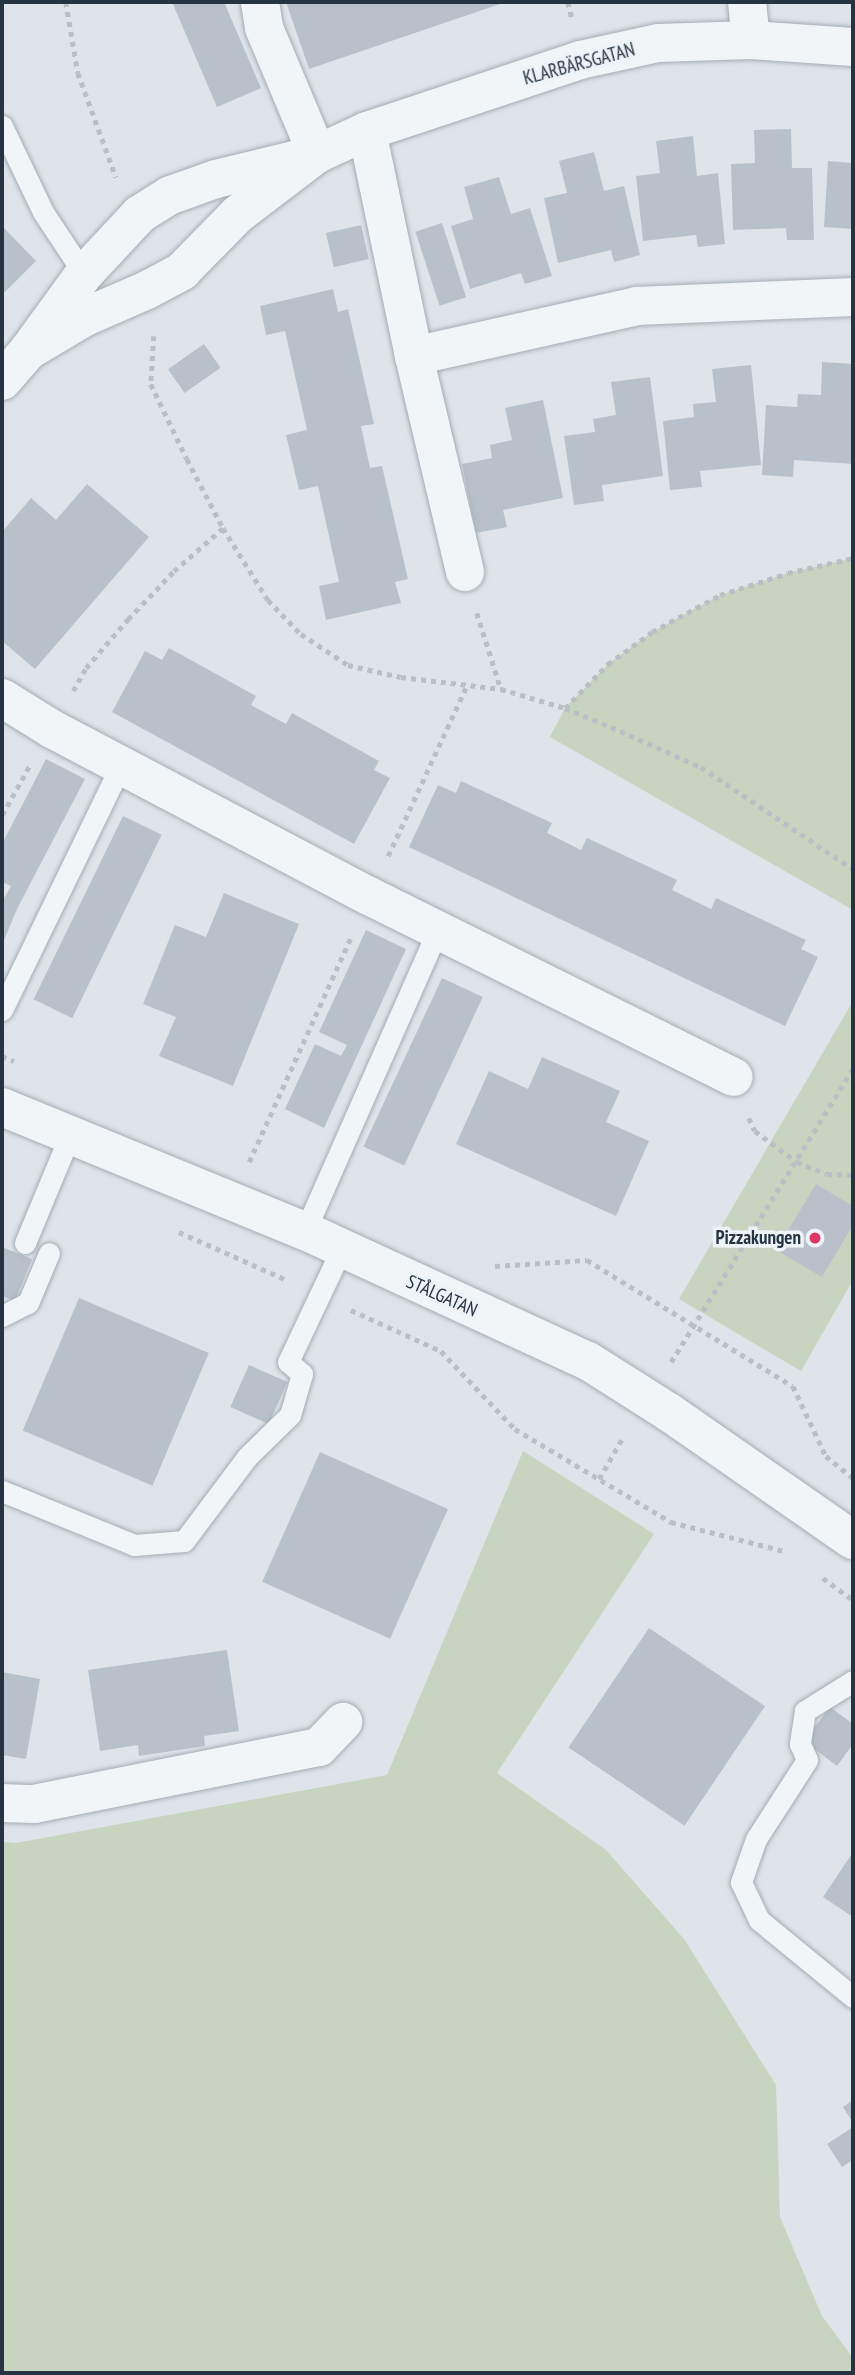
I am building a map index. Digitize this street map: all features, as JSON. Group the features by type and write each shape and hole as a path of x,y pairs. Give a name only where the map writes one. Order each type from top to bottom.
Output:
{"street":[{"path":"260,2 264,29 317,154"},
{"path":"747,2 751,40"},
{"name":"KLARBÄRSGATAN","path":"2,381 28,351 84,274 140,214 171,195 216,179 317,154 367,131 580,60 658,43 751,40 853,47"},
{"path":"367,131 414,356 465,572"},
{"name":"KLARBÄRSGATAN","path":"28,351 85,317 147,290 182,271 238,214 317,154"},
{"path":"414,356 636,306 853,297"},
{"path":"2,698 52,729 438,930 733,1077"},
{"name":"STÅLGATAN","path":"2,1107 305,1231 341,1250 587,1361 670,1413 853,1540"},
{"path":"2,1803 34,1804 319,1747 343,1722"}],"lane":[{"path":"2,125 43,212 84,274"},
{"path":"2,1010 121,765"},
{"path":"305,1231 438,930"},
{"path":"25,1242 70,1135"},
{"path":"2,1491 134,1545 184,1541 247,1457 290,1415 302,1374 288,1362 341,1250"},
{"path":"2,1315 28,1303 48,1253"},
{"path":"853,1681 805,1711 800,1744 807,1760 756,1839 741,1882 759,1920 853,1997"}],"path":[{"path":"66,2 78,73 116,177 140,214"},
{"path":"154,324 151,384 223,528 268,600 301,634 348,665 401,677 500,689 565,708 701,767 853,869"},
{"path":"2,814 86,668 174,570 223,528"},
{"path":"565,708 608,664 652,632 720,595 788,573 853,558"},
{"path":"465,572 500,689"},
{"path":"2,1056 26,1067"},
{"path":"695,1328 853,1068"},
{"path":"733,1077 755,1131 797,1162 827,1174 853,1175"},
{"path":"237,1156 323,1192"},
{"path":"167,1226 441,1351 515,1429 671,1522 782,1550 793,1558"},
{"path":"493,1267 587,1260 793,1386 826,1456 853,1478"},
{"path":"816,1573 853,1600"}],"green space":[{"path":"853,558 853,910 550,737 565,708 608,664 652,632 720,595 788,573"},
{"path":"853,1001 853,1280 801,1371 679,1299"},
{"path":"523,1451 654,1534 497,1773 606,1850 684,1939 776,2085 780,2217 822,2316 853,2358 853,2373 2,2373 2,1842 16,1843 387,1775"}],"building":[{"path":"172,2 224,2 261,88 217,107"},
{"path":"286,2 506,2 309,69"},
{"path":"791,129 792,168 812,168 814,240 787,240 786,228 733,230 731,164 755,163 754,130"},
{"path":"693,136 697,176 718,173 725,244 698,247 696,235 643,241 636,176 660,173 656,141"},
{"path":"594,152 604,191 624,186 640,255 614,262 611,250 558,263 544,198 567,193 559,161"},
{"path":"828,161 853,163 853,229 824,227"},
{"path":"499,177 511,214 530,208 552,276 525,284 521,273 470,289 451,226 473,219 464,187"},
{"path":"442,223 466,297 439,306 415,232"},
{"path":"361,225 369,259 334,267 326,233"},
{"path":"2,226 36,261 5,292 2,289"},
{"path":"333,289 338,312 348,309 374,424 361,426 370,468 382,466 408,579 395,582 401,603 326,620 319,586 339,582 318,486 299,490 286,435 307,430 285,331 266,335 260,306"},
{"path":"204,344 221,368 185,393 168,369"},
{"path":"822,362 853,364 853,464 794,460 793,477 762,475 766,405 797,407 798,394 821,395"},
{"path":"751,365 761,465 700,471 702,487 670,490 663,421 694,417 693,404 716,402 712,369"},
{"path":"650,377 663,476 602,485 604,501 574,505 564,436 595,432 593,419 616,415 611,382"},
{"path":"543,400 563,498 503,510 507,527 476,533 462,464 492,458 490,445 512,440 505,408"},
{"path":"87,484 149,537 35,669 2,641 2,532 31,498 56,520"},
{"path":"169,648 256,696 251,705 286,724 292,713 379,761 374,770 390,778 354,844 112,712 145,651 162,660"},
{"path":"46,759 85,779 17,909 2,945 2,902 11,886 2,882 2,844"},
{"path":"461,781 552,823 547,833 581,850 587,838 677,880 672,890 711,909 716,898 806,940 801,949 818,957 785,1026 409,847 438,785 456,793"},
{"path":"123,816 162,835 72,1018 34,999"},
{"path":"224,893 299,924 233,1086 159,1056 176,1017 143,1004 175,925 206,937"},
{"path":"366,930 406,949 324,1128 285,1109 315,1044 341,1056 347,1045 319,1032"},
{"path":"442,978 483,997 404,1166 363,1147"},
{"path":"542,1057 620,1091 606,1122 649,1141 616,1216 456,1144 489,1071 528,1089"},
{"name":"Pizzakungen","path":"816,1184 853,1206 853,1225 822,1277 776,1250"},
{"path":"2,1247 32,1259 15,1301 2,1296"},
{"path":"79,1298 209,1353 153,1486 23,1431"},
{"path":"249,1365 287,1382 269,1424 230,1407"},
{"path":"320,1452 448,1509 390,1639 262,1582"},
{"path":"649,1628 765,1706 685,1826 568,1747"},
{"path":"227,1650 239,1731 204,1736 205,1746 139,1756 138,1745 100,1751 88,1670"},
{"path":"2,1672 40,1679 26,1759 2,1755"},
{"path":"830,1707 853,1724 853,1744 837,1766 804,1741"},
{"path":"853,1852 853,1917 823,1897"},
{"path":"853,2100 853,2123 843,2107"},
{"path":"853,2127 853,2160 842,2167 827,2144"}],"place":[{"name":"Pizzakungen","path":"815,1238"}]}
